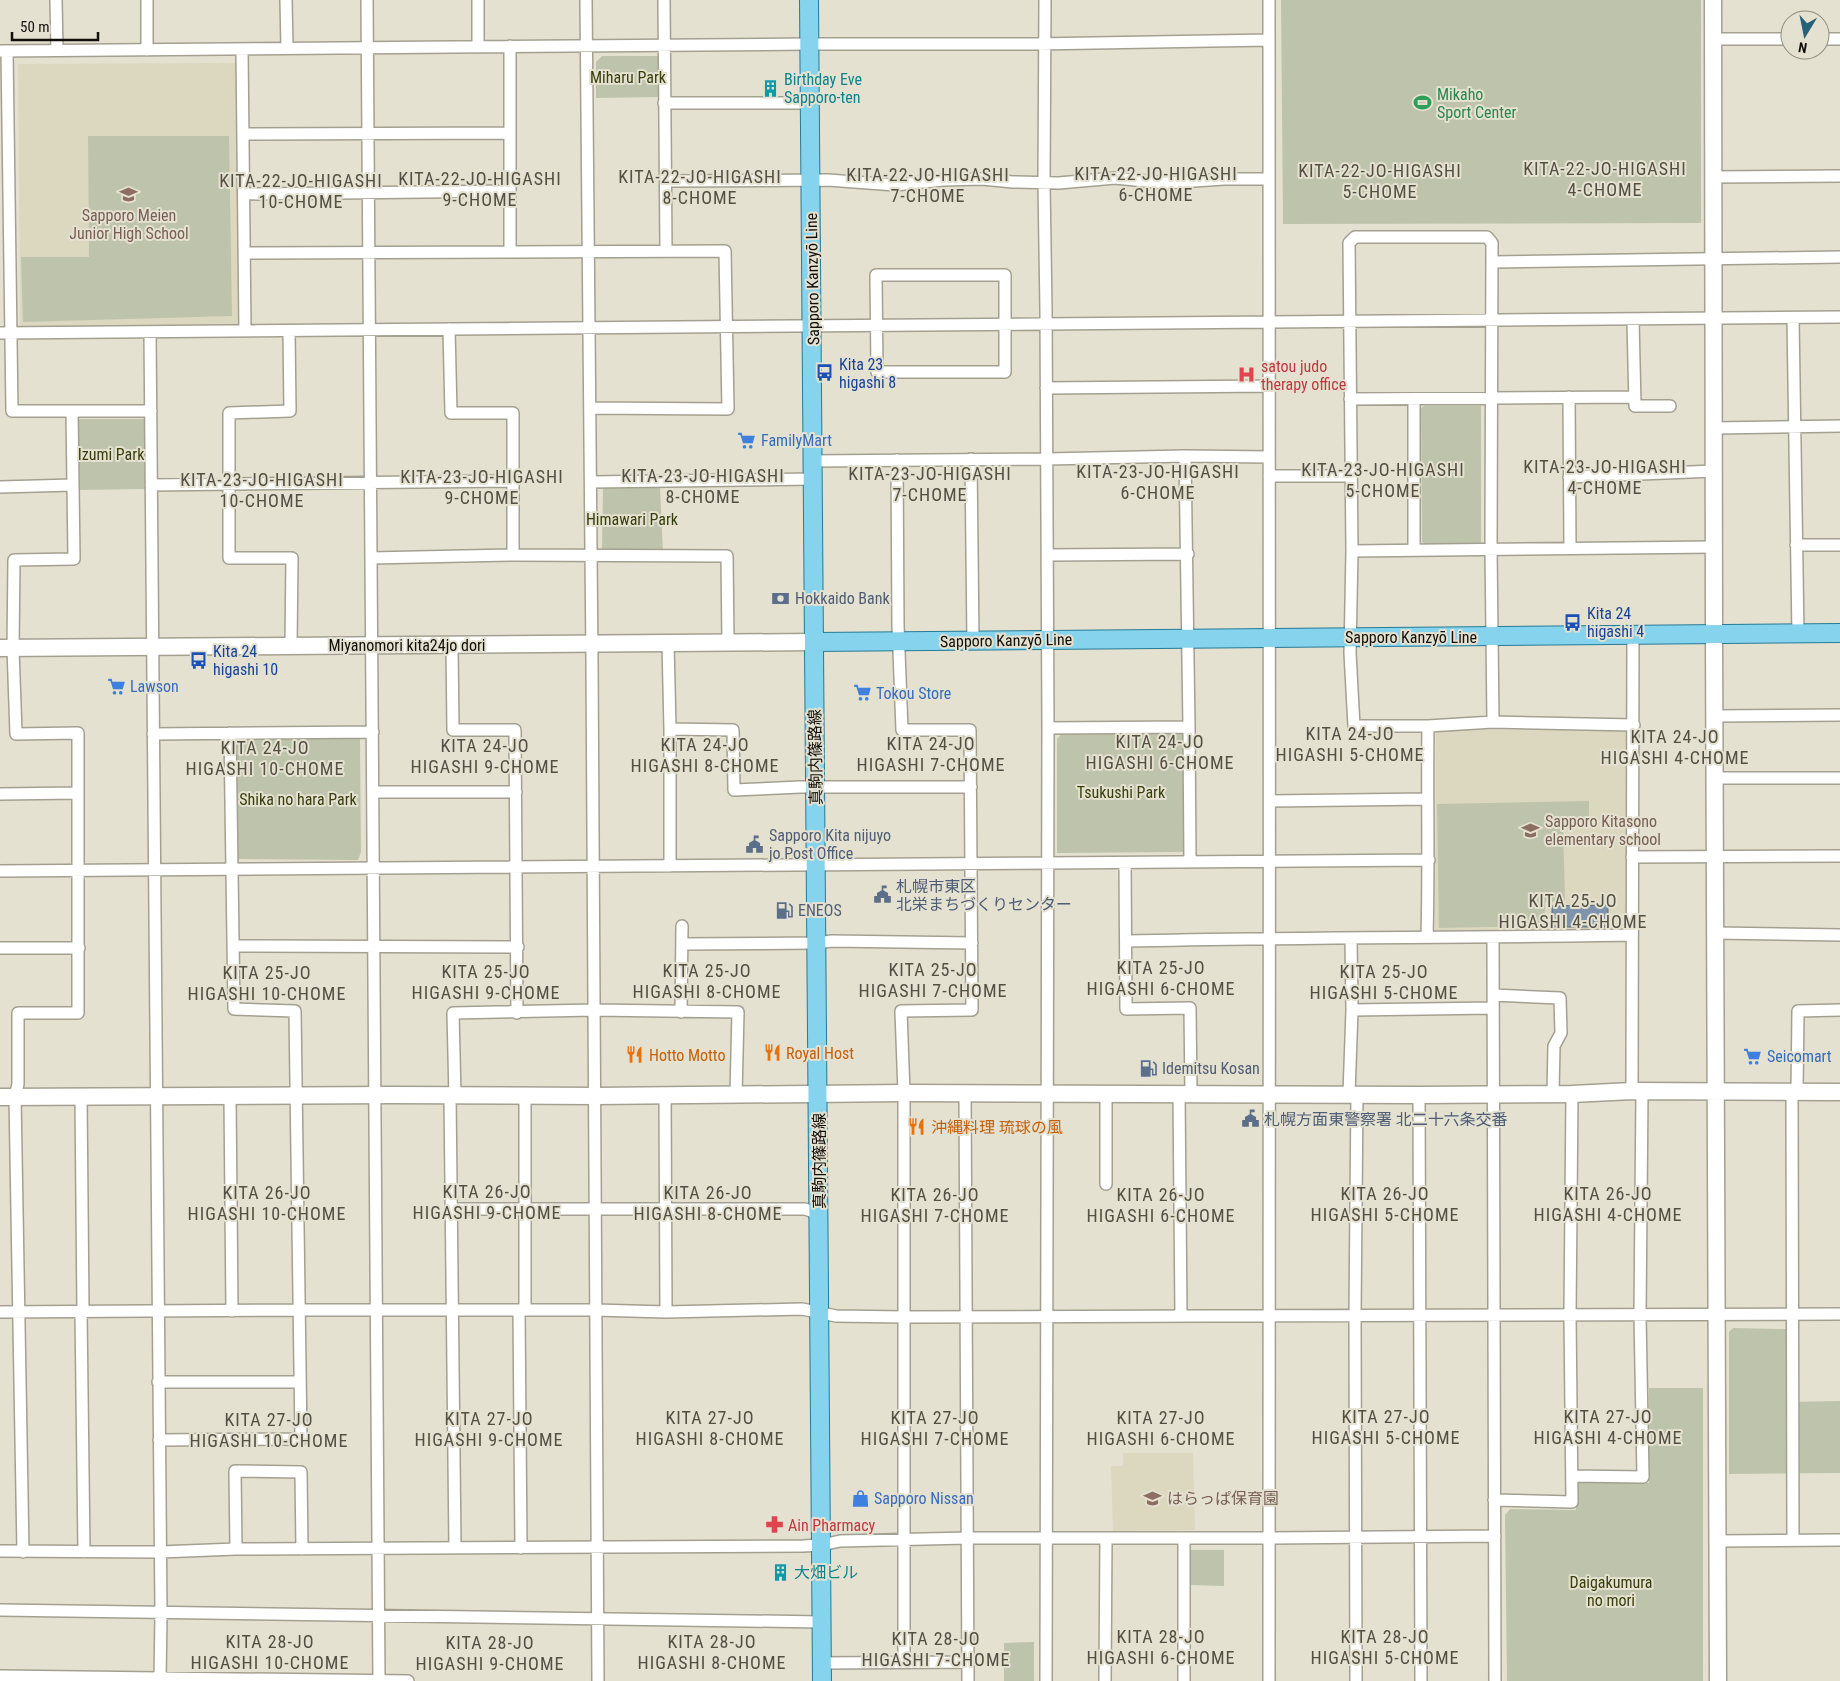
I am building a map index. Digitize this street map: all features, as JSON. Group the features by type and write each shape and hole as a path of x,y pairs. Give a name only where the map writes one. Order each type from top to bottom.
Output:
{"main road":[{"name":"Sapporo Kanzyō Line","path":"809,0 814,642 1840,633"},
{"name":"真駒内篠路線","path":"814,642 822,1681"}],"street":[{"path":"56,0 57,50"},
{"path":"147,0 148,50"},
{"path":"286,0 287,48"},
{"path":"367,0 379,1681"},
{"path":"478,0 478,46"},
{"path":"586,0 590,328 598,1681"},
{"path":"664,0 666,250"},
{"path":"1045,0 1044,183 1048,555 1046,1681"},
{"path":"1269,0 1268,638 1271,1095 1269,1681"},
{"path":"1713,0 1718,1681"},
{"path":"1713,39 1780,39"},
{"path":"150,411 12,411 5,333 3,51 478,46 1045,44 1269,40"},
{"path":"510,46 510,252"},
{"path":"242,49 245,331"},
{"path":"664,103 809,103"},
{"path":"244,134 510,133"},
{"path":"1714,177 1840,176"},
{"path":"666,181 811,182 828,180 895,185 944,180 982,179 1044,183 1115,178 1165,183 1224,179 1269,179"},
{"path":"244,194 510,191"},
{"path":"1493,722 1491,548 1492,243 1487,237 1355,237 1349,243 1352,551 1350,638 1354,726 1428,726 1493,722 1634,725"},
{"path":"245,253 588,250 725,251 728,409 590,408"},
{"path":"1493,262 1840,257"},
{"path":"876,275 1005,275 1005,372 877,372 877,327 876,275"},
{"path":"5,333 877,327 1840,317"},
{"path":"1793,318 1798,634"},
{"path":"1633,320 1636,406 1670,406"},
{"path":"449,329 451,413 513,413 513,556"},
{"path":"289,331 290,410 229,412 229,558 292,558 291,646"},
{"path":"150,332 160,1679"},
{"path":"1046,388 1269,386"},
{"path":"1350,399 1635,396"},
{"path":"1569,398 1570,548"},
{"path":"1414,399 1414,550"},
{"path":"23,1552 18,1312 7,1097 18,1084 18,1013 78,1013 78,733 16,734 7,648 14,560 74,559 72,411"},
{"path":"1714,428 1840,426"},
{"path":"813,461 1185,456 1269,457"},
{"path":"1185,456 1188,554 1190,862"},
{"path":"971,459 973,641"},
{"path":"897,460 902,730 970,730 972,943 972,1010 901,1010 904,1093 904,1662"},
{"path":"1569,477 1714,471"},
{"path":"1269,476 1351,476"},
{"path":"591,482 813,479"},
{"path":"151,485 512,481"},
{"path":"0,487 73,485"},
{"path":"1796,545 1840,545"},
{"path":"1352,551 1714,547"},
{"path":"1048,555 1188,554"},
{"path":"371,558 727,556 728,642"},
{"path":"1572,1476 1643,1477 1637,1092 1632,935 1633,635"},
{"name":"Miyanomori kita24jo dori","path":"7,648 814,642"},
{"path":"668,643 670,866"},
{"path":"452,646 453,730 515,730 517,1013"},
{"path":"1714,716 1840,715"},
{"path":"1427,937 1429,860 1427,799 1428,726"},
{"path":"1048,728 1189,727"},
{"path":"670,730 732,730 734,790 971,788"},
{"path":"153,734 373,732"},
{"path":"159,1440 301,1439 295,1011 234,1009 230,733"},
{"path":"1715,778 1840,778"},
{"path":"373,792 516,792"},
{"path":"0,794 77,793"},
{"path":"1270,801 1427,799"},
{"path":"1632,857 1840,856"},
{"path":"0,871 1429,860"},
{"path":"1126,863 1126,1009 1190,1008 1185,1093 1181,1316"},
{"path":"681,1012 682,926"},
{"path":"1715,933 1840,936"},
{"path":"1126,941 1632,935"},
{"path":"1493,938 1495,1681"},
{"path":"1351,939 1356,1681"},
{"path":"682,944 816,943 832,941 972,943"},
{"path":"234,946 518,948"},
{"path":"0,948 78,948"},
{"path":"1493,995 1560,998 1561,1033 1554,1046 1554,1094"},
{"path":"1352,1010 1493,1008"},
{"path":"455,1548 452,1209 453,1013 594,1010 738,1012 736,1095"},
{"path":"1793,1540 1792,1314 1794,1092 1798,1011 1840,1010"},
{"path":"7,1097 595,1096 904,1093 1419,1095 1840,1092"},
{"path":"1106,1093 1106,1184"},
{"path":"665,1094 666,1312"},
{"path":"965,1094 968,1681"},
{"path":"1494,1500 1572,1502 1570,1315 1572,1094"},
{"path":"1419,1095 1418,1315 1421,1681"},
{"path":"81,1096 84,1552"},
{"path":"230,1096 232,1311"},
{"path":"521,1548 525,1096"},
{"path":"452,1209 805,1209 819,1214"},
{"path":"0,1312 595,1310 666,1312 802,1310 836,1316 904,1317 1840,1314"},
{"path":"158,1382 300,1382"},
{"path":"236,1549 235,1471 301,1472 302,1548"},
{"path":"0,1551 160,1552 302,1548 597,1548 822,1545 840,1541 904,1541 967,1538 1420,1538 1495,1536"},
{"path":"1105,1681 1106,1538"},
{"path":"1184,1538 1184,1681"},
{"path":"1717,1541 1840,1540"},
{"path":"0,1610 822,1622"},
{"path":"822,1663 968,1662"},
{"path":"0,1676 408,1681"}],"shaded area":[{"name":"Sapporo Meien Junior High School","path":"238,63 242,325 20,327 18,64"},
{"name":"Sapporo Kitasono elementary school","path":"1436,730 1628,730 1626,930 1435,932"},
{"name":"はらっぱ保育園","path":"1123,1453 1193,1453 1195,1530 1113,1531 1111,1466 1123,1466"}],"green space":[{"path":"1281,0 1701,0 1701,223 1283,224"},
{"name":"Miharu Park","path":"602,56 661,56 660,97 596,98 596,62"},
{"path":"88,136 229,136 232,316 23,322 21,257 89,257"},
{"path":"1424,406 1481,406 1481,543 1426,545 1422,542 1421,408"},
{"name":"Izumi Park","path":"77,419 145,419 146,489 77,490"},
{"name":"Himawari Park","path":"603,488 660,488 663,553 602,551"},
{"name":"Tsukushi Park","path":"1185,730 1186,852 1057,853 1057,739 1064,731"},
{"name":"Shika no hara Park","path":"237,738 360,738 361,852 358,860 237,859 235,743"},
{"path":"1589,801 1589,822 1563,823 1565,901 1545,902 1545,926 1439,928 1437,804"},
{"path":"1733,1328 1786,1329 1786,1402 1840,1401 1840,1473 1729,1474 1729,1332"},
{"name":"Daigakumura no mori","path":"1649,1388 1703,1388 1703,1681 1507,1681 1505,1515 1510,1509 1576,1510 1575,1486 1580,1482 1649,1483"},
{"path":"1191,1550 1224,1550 1224,1586 1191,1585"},
{"path":"1034,1642 1034,1681 1004,1681 1004,1643"}],"water":[{"path":"1608,905 1608,927 1552,927 1552,906"}],"place":[{"name":"Birthday Eve Sapporo-ten","path":"770,88"},
{"name":"Mikaho Sport Center","path":"1423,103"},
{"name":"Sapporo Meien Junior High School","path":"129,194"},
{"name":"Kita 23 higashi 8","path":"825,373"},
{"name":"satou judo therapy office","path":"1247,375"},
{"name":"FamilyMart","path":"747,440"},
{"name":"Hokkaido Bank","path":"781,598"},
{"name":"Kita 24 higashi 4","path":"1573,622"},
{"name":"Kita 24 higashi 10","path":"199,660"},
{"name":"Lawson","path":"116,686"},
{"name":"Tokou Store","path":"862,693"},
{"name":"Sapporo Kitasono elementary school","path":"1531,830"},
{"name":"Sapporo Kita nijuyo jo Post Office","path":"755,844"},
{"name":"札幌市東区 北栄まちづくりセンター","path":"882,895"},
{"name":"ENEOS","path":"784,910"},
{"name":"Royal Host","path":"772,1053"},
{"name":"Hotto Motto","path":"635,1055"},
{"name":"Seicomart","path":"1753,1056"},
{"name":"Idemitsu Kosan","path":"1148,1068"},
{"name":"札幌方面東警察署 北二十六条交番","path":"1250,1119"},
{"name":"沖縄料理 琉球の風","path":"917,1127"},
{"name":"Sapporo Nissan","path":"860,1498"},
{"name":"はらっぱ保育園","path":"1153,1498"},
{"name":"Ain Pharmacy","path":"774,1525"},
{"name":"大畑ビル","path":"780,1572"}],"district":[{"name":"KITA-22-JO-HIGASHI 4-CHOME","path":"1605,179"},
{"name":"KITA-22-JO-HIGASHI 5-CHOME","path":"1380,181"},
{"name":"KITA-22-JO-HIGASHI 6-CHOME","path":"1156,184"},
{"name":"KITA-22-JO-HIGASHI 7-CHOME","path":"928,185"},
{"name":"KITA-22-JO-HIGASHI 8-CHOME","path":"700,187"},
{"name":"KITA-22-JO-HIGASHI 9-CHOME","path":"480,189"},
{"name":"KITA-22-JO-HIGASHI 10-CHOME","path":"301,191"},
{"name":"KITA-23-JO-HIGASHI 4-CHOME","path":"1605,477"},
{"name":"KITA-23-JO-HIGASHI 5-CHOME","path":"1383,480"},
{"name":"KITA-23-JO-HIGASHI 6-CHOME","path":"1158,482"},
{"name":"KITA-23-JO-HIGASHI 7-CHOME","path":"930,484"},
{"name":"KITA-23-JO-HIGASHI 8-CHOME","path":"703,486"},
{"name":"KITA-23-JO-HIGASHI 9-CHOME","path":"482,487"},
{"name":"KITA-23-JO-HIGASHI 10-CHOME","path":"262,490"},
{"name":"KITA 24-JO HIGASHI 5-CHOME","path":"1350,744"},
{"name":"KITA 24-JO HIGASHI 4-CHOME","path":"1675,748"},
{"name":"KITA 24-JO HIGASHI 6-CHOME","path":"1160,752"},
{"name":"KITA 24-JO HIGASHI 7-CHOME","path":"931,754"},
{"name":"KITA 24-JO HIGASHI 8-CHOME","path":"705,755"},
{"name":"KITA 24-JO HIGASHI 9-CHOME","path":"485,756"},
{"name":"KITA 24-JO HIGASHI 10-CHOME","path":"265,758"},
{"name":"KITA 25-JO HIGASHI 4-CHOME","path":"1573,911"},
{"name":"KITA 25-JO HIGASHI 6-CHOME","path":"1161,978"},
{"name":"KITA 25-JO HIGASHI 7-CHOME","path":"933,980"},
{"name":"KITA 25-JO HIGASHI 8-CHOME","path":"707,981"},
{"name":"KITA 25-JO HIGASHI 9-CHOME","path":"486,982"},
{"name":"KITA 25-JO HIGASHI 5-CHOME","path":"1384,982"},
{"name":"KITA 25-JO HIGASHI 10-CHOME","path":"267,983"},
{"name":"KITA 26-JO HIGASHI 9-CHOME","path":"487,1202"},
{"name":"KITA 26-JO HIGASHI 10-CHOME","path":"267,1203"},
{"name":"KITA 26-JO HIGASHI 8-CHOME","path":"708,1203"},
{"name":"KITA 26-JO HIGASHI 5-CHOME","path":"1385,1204"},
{"name":"KITA 26-JO HIGASHI 4-CHOME","path":"1608,1204"},
{"name":"KITA 26-JO HIGASHI 7-CHOME","path":"935,1205"},
{"name":"KITA 26-JO HIGASHI 6-CHOME","path":"1161,1205"},
{"name":"KITA 27-JO HIGASHI 5-CHOME","path":"1386,1427"},
{"name":"KITA 27-JO HIGASHI 4-CHOME","path":"1608,1427"},
{"name":"KITA 27-JO HIGASHI 8-CHOME","path":"710,1428"},
{"name":"KITA 27-JO HIGASHI 7-CHOME","path":"935,1428"},
{"name":"KITA 27-JO HIGASHI 6-CHOME","path":"1161,1428"},
{"name":"KITA 27-JO HIGASHI 9-CHOME","path":"489,1429"},
{"name":"KITA 27-JO HIGASHI 10-CHOME","path":"269,1430"},
{"name":"KITA 28-JO HIGASHI 6-CHOME","path":"1161,1647"},
{"name":"KITA 28-JO HIGASHI 5-CHOME","path":"1385,1647"},
{"name":"KITA 28-JO HIGASHI 7-CHOME","path":"936,1649"},
{"name":"KITA 28-JO HIGASHI 10-CHOME","path":"270,1652"},
{"name":"KITA 28-JO HIGASHI 8-CHOME","path":"712,1652"},
{"name":"KITA 28-JO HIGASHI 9-CHOME","path":"490,1654"}]}
